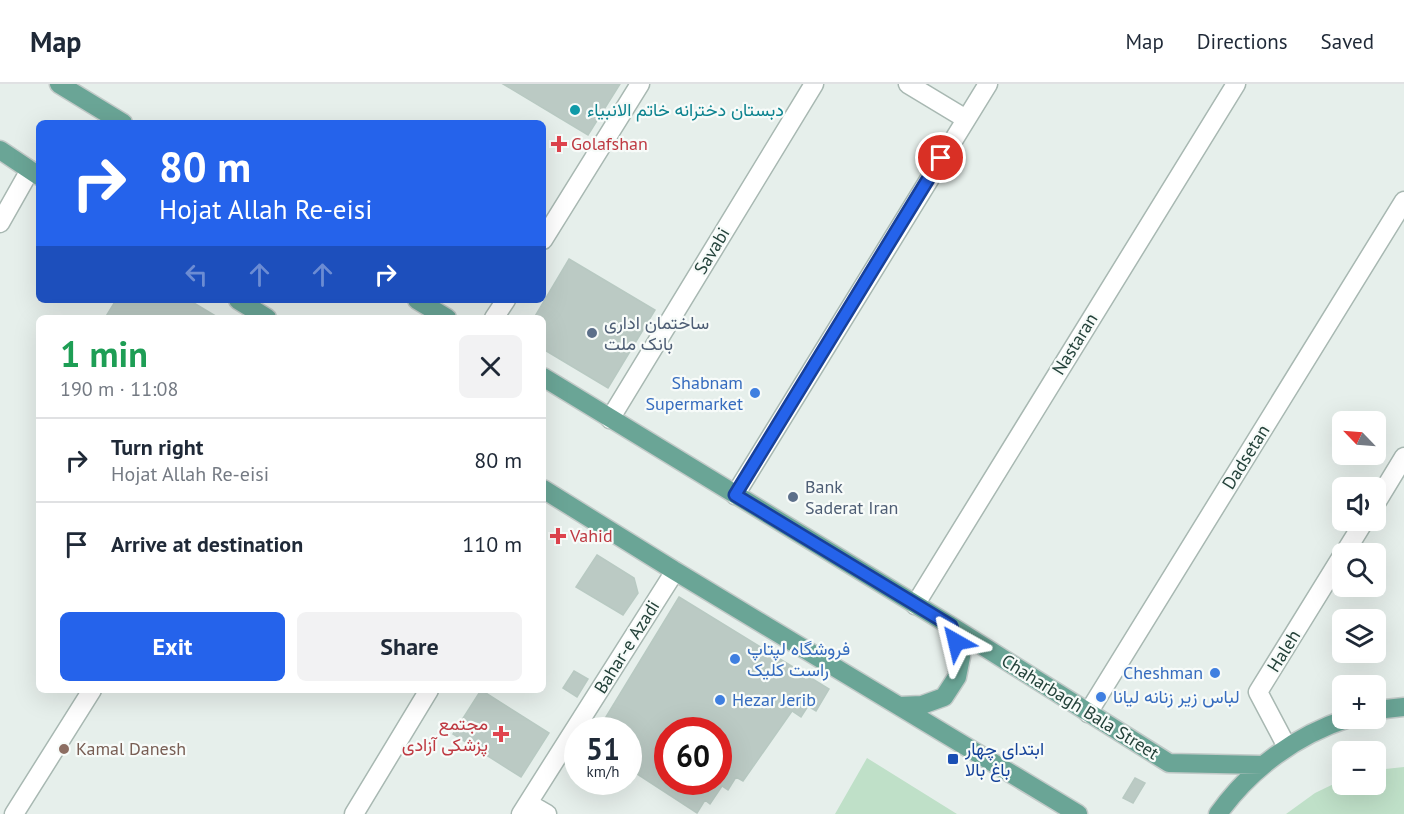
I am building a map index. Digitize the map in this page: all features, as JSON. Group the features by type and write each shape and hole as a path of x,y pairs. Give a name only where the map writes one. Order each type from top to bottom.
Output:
{"main road":[{"path":"59,84 118,120"},
{"path":"0,150 35,173"},
{"path":"243,303 262,315"},
{"path":"422,303 442,315"},
{"name":"Chaharbagh Bala Street","path":"546,379 951,626 1169,763 1263,765"},
{"path":"546,495 1078,814"},
{"path":"899,706 922,705 944,697 957,677 961,657 951,626"},
{"path":"1386,710 1404,707"},
{"path":"1218,814 1230,798 1263,765 1287,747 1332,723"}],"street":[{"path":"546,235 640,84"},
{"name":"Savabi","path":"610,419 814,84"},
{"path":"908,84 966,119"},
{"path":"735,495 988,84"},
{"name":"Nastaran","path":"915,605 1236,84"},
{"path":"0,223 35,173"},
{"name":"Dadsetan","path":"1088,713 1404,201"},
{"path":"1386,487 1404,457"},
{"name":"Bahar-e Azadi","path":"525,808 675,571"},
{"name":"Haleh","path":"1287,747 1258,692 1332,573"},
{"path":"14,814 90,693"},
{"path":"354,814 427,693"},
{"path":"525,808 547,814"}],"green space":[{"path":"867,758 957,814 835,814"},
{"path":"1404,767 1404,814 1286,814 1315,793 1332,785 1332,795 1386,795 1386,769"}],"building":[{"name":"دبستان دخترانه خاتم الانبیاء","path":"503,84 620,84 588,135"},
{"name":"ساختمان اداری بانک ملت","path":"569,259 655,310 608,388 546,351 546,315 536,315 543,303 546,303 546,298"},
{"path":"114,303 194,303 214,315 107,315"},
{"path":"597,555 634,578 638,593 623,615 576,587"},
{"name":"Hezar Jerib","path":"679,597 829,689 816,711 808,706 801,717 792,711 743,781 736,777 732,784 732,717 654,717 654,785 642,777 642,717 606,717"},
{"path":"574,671 588,679 577,697 563,688"},
{"name":"مجتمع پزشکی آزادی","path":"479,693 486,693 549,733 521,777 453,734"},
{"path":"1135,778 1145,783 1133,803 1123,798"},
{"name":"Hezar Jerib","path":"669,795 716,795 710,804 705,800 697,813"}],"place":[{"name":"دبستان دخترانه خاتم الانبیاء","path":"575,110"},
{"name":"Golafshan","path":"559,144"},
{"name":"ساختمان اداری بانک ملت","path":"592,333"},
{"name":"Shabnam Supermarket","path":"755,393"},
{"name":"Bank Saderat Iran","path":"793,497"},
{"name":"Vahid","path":"558,536"},
{"name":"فروشگاه لپتاپ راست کلیک","path":"735,659"},
{"name":"Cheshman","path":"1215,673"},
{"name":"لباس زیر زنانه لیانا","path":"1101,697"},
{"name":"Hezar Jerib","path":"720,700"},
{"name":"مجتمع پزشکی آزادی","path":"501,734"},
{"name":"Kamal Danesh","path":"64,749"},
{"name":"ابتدای چهار باغ بالا","path":"953,759"}],"route":[{"path":"941,158 735,495 951,626 956,642"}]}
